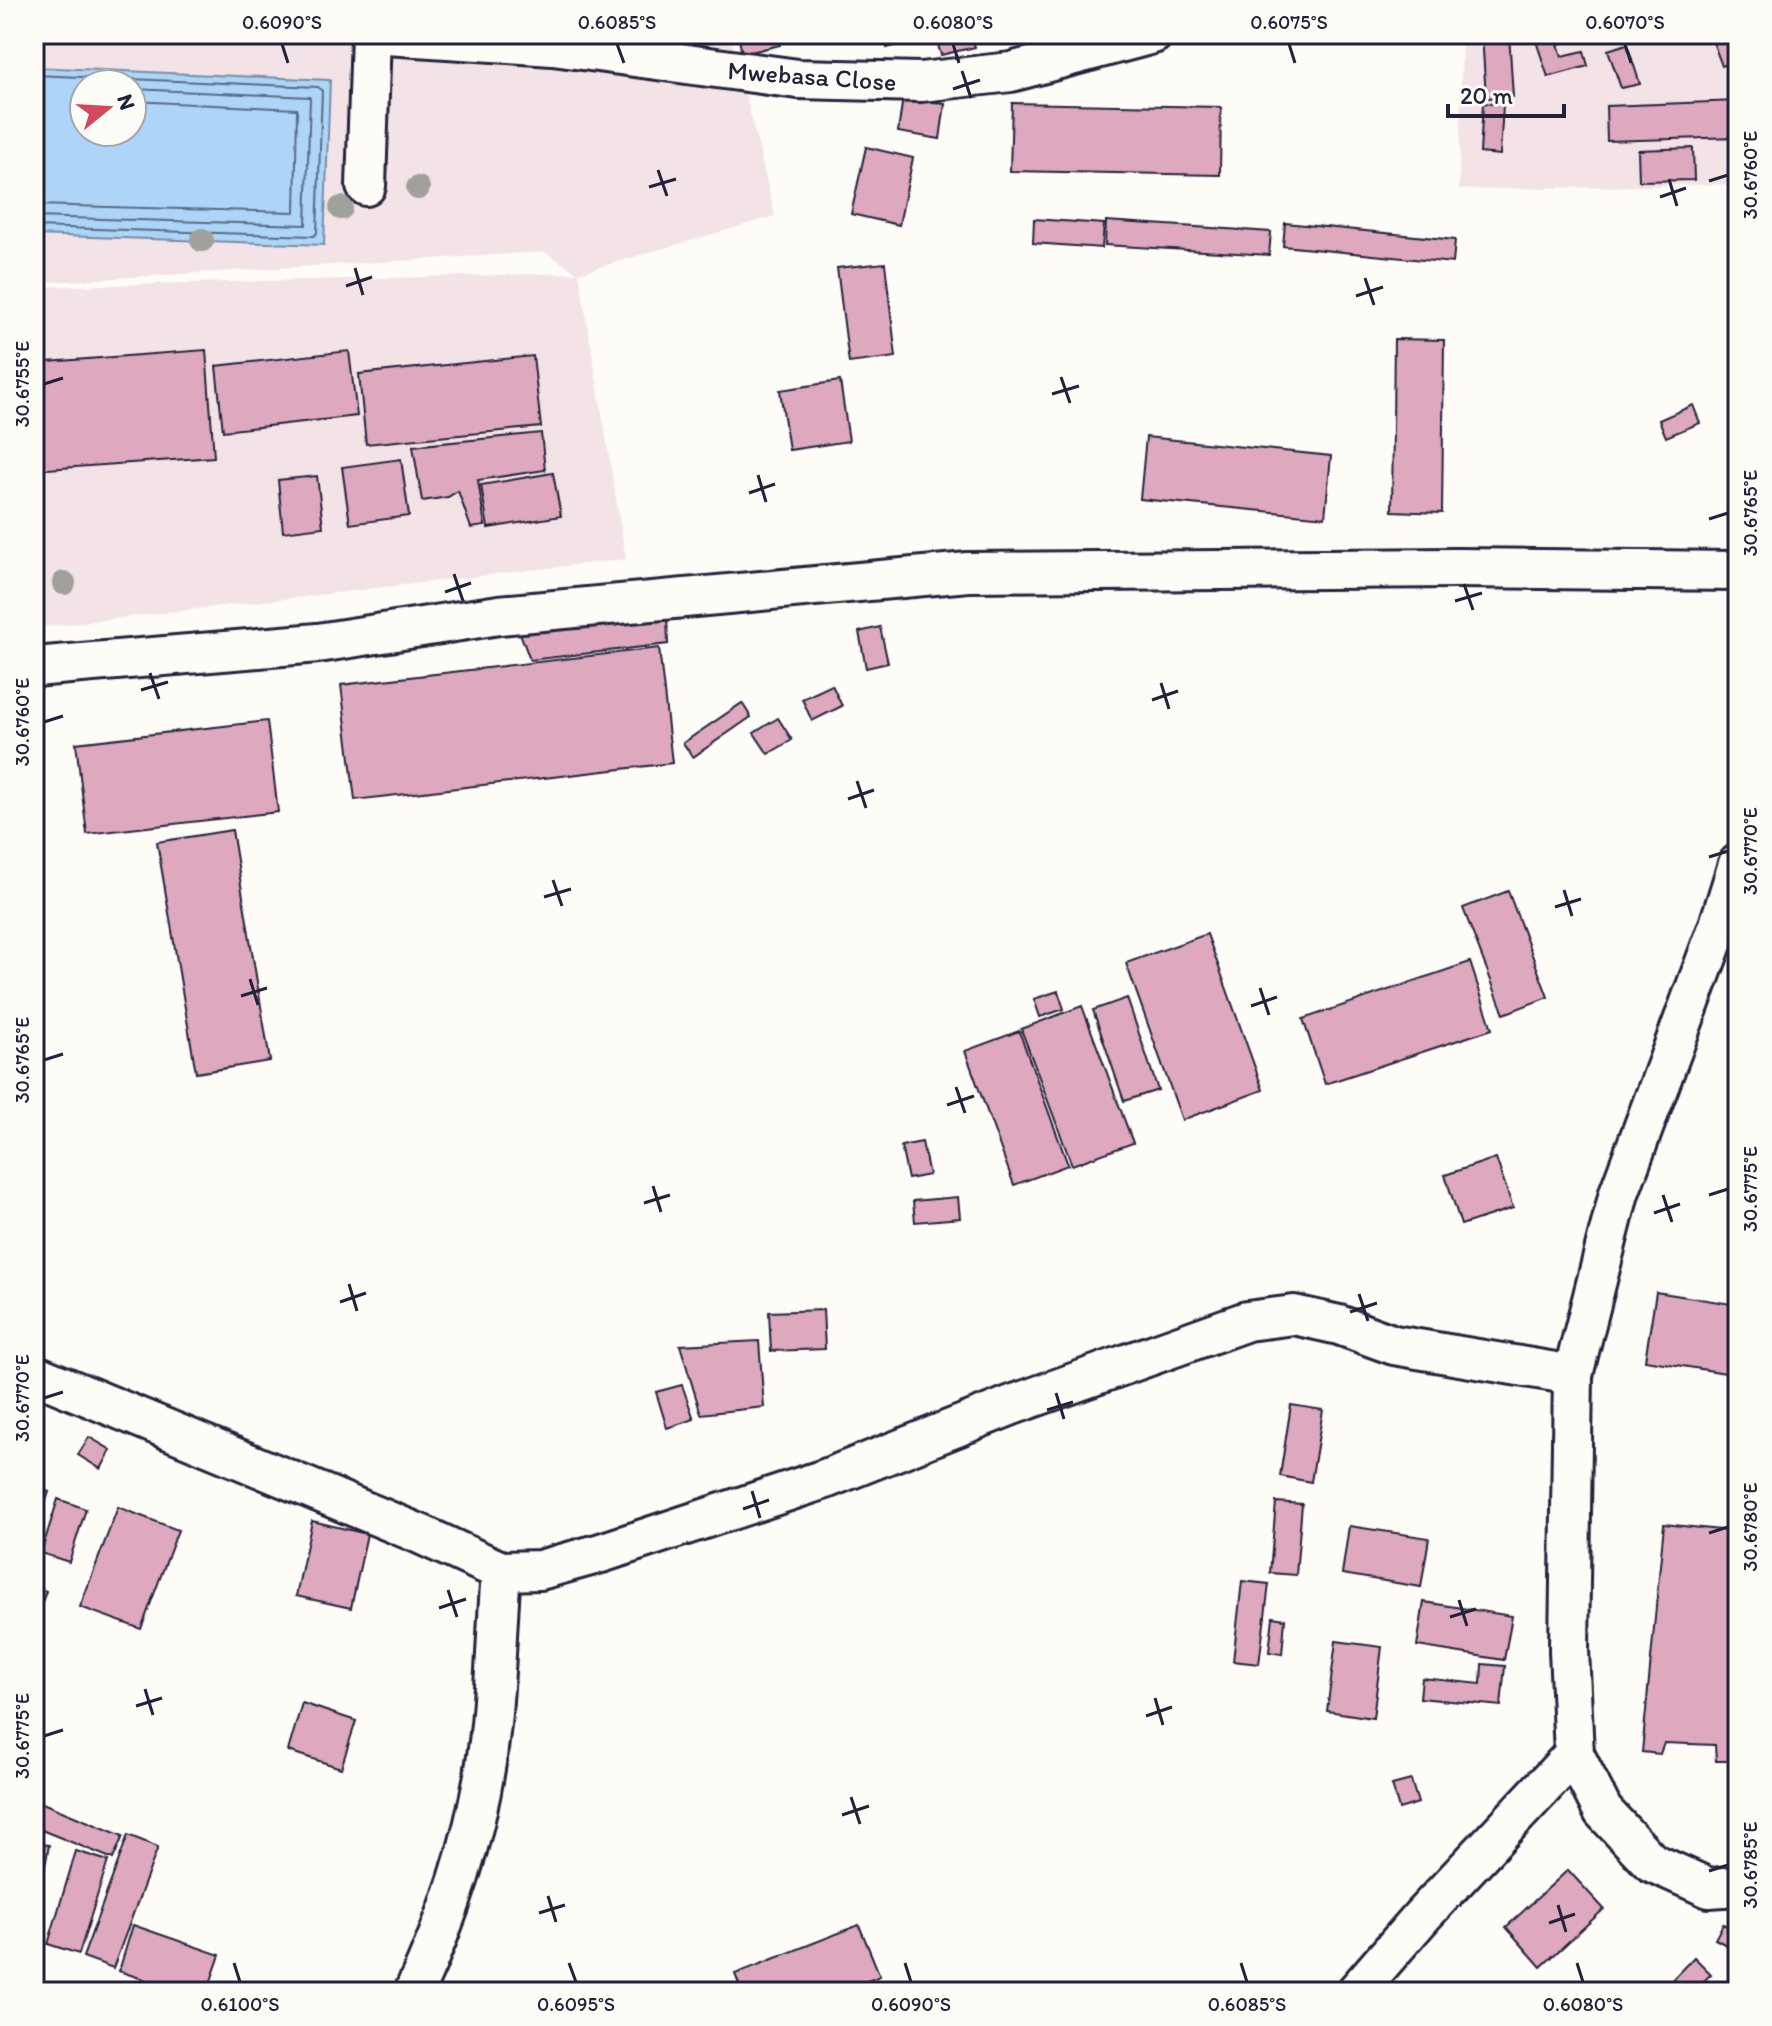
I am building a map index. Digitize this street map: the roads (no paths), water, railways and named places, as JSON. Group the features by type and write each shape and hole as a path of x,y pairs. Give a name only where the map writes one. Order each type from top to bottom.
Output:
{"street":[{"name":"Mwebasa Close","path":"371,34 553,46 798,79 921,82 1011,72 1153,34"},
{"path":"366,186 371,34"},
{"path":"34,667 318,643 499,615 968,572 1456,568 1738,571"},
{"path":"1738,864 1619,1193 1573,1375 1569,1650 1574,1754 1603,1811 1651,1862 1709,1888 1738,1886"},
{"path":"34,1374 420,1534 501,1571 540,1570 601,1553 795,1489 1012,1405 1247,1321 1294,1315 1339,1325 1394,1345 1573,1375"},
{"path":"414,1992 440,1937 476,1817 491,1725 501,1571"},
{"path":"1356,1992 1423,1915 1574,1754"}],"water":[{"path":"34,67 68,68 68,148 148,148 148,72 330,80 324,245 34,235"}]}
